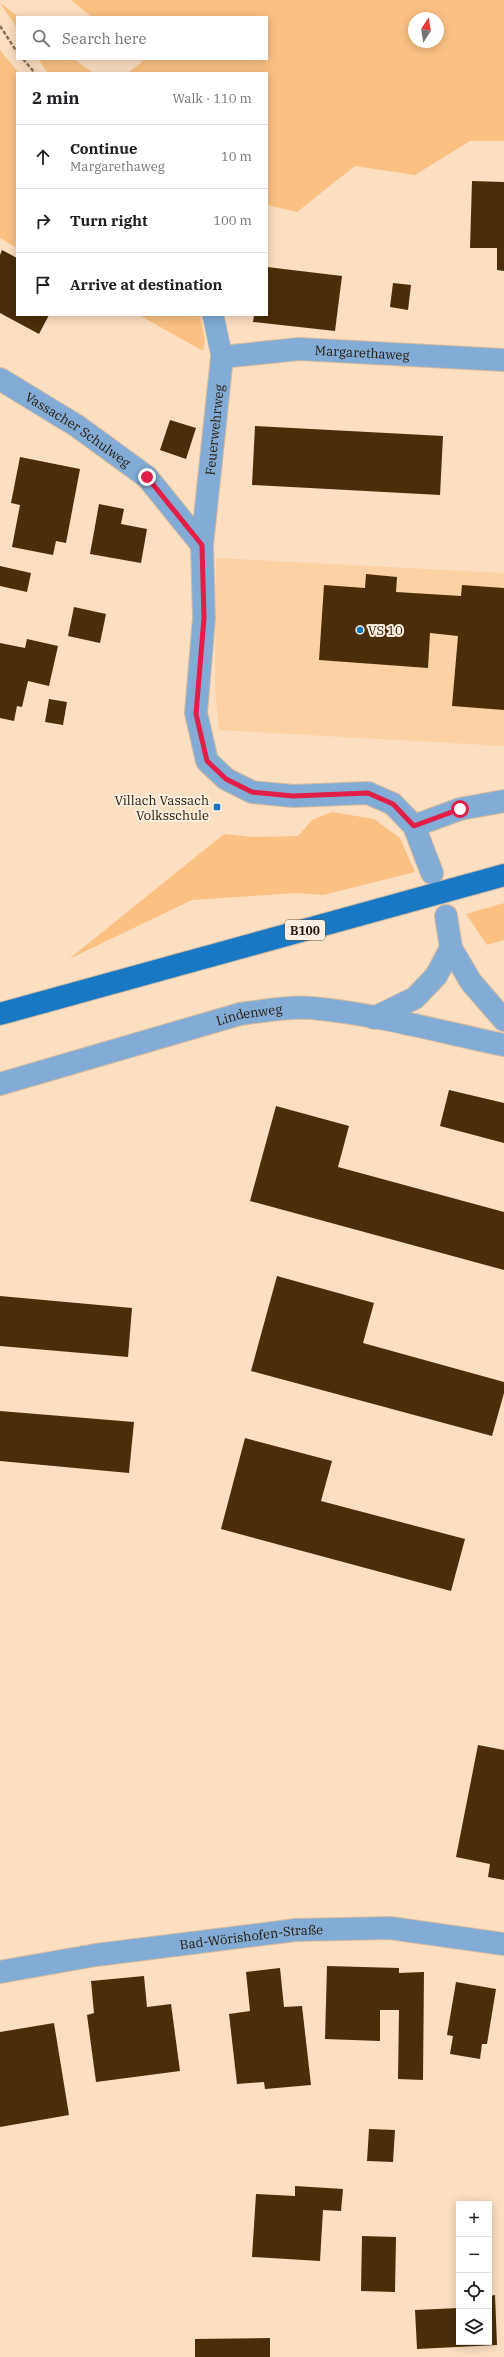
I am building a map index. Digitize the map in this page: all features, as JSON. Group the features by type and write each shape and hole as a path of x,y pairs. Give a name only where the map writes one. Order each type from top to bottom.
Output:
{"main road":[{"name":"B100","path":"0,1014 504,875"}],"street":[{"name":"Margarethaweg","path":"222,357 299,349 504,360"},
{"name":"Feuerwehrweg","path":"202,545 222,357"},
{"name":"Vassacher Schulweg","path":"0,379 77,426 147,477 202,545"},
{"path":"202,545 204,618 196,714 207,761 226,779 252,792 293,796 368,793 393,804 414,826 432,873"},
{"path":"414,826 460,809 504,801"},
{"path":"446,916 451,948 471,982 504,1020"},
{"path":"374,1018 415,998 436,976 451,948"},
{"name":"Lindenweg","path":"0,1084 240,1014 272,1010 311,1008 374,1018 504,1045"},
{"name":"Bad-Wörishofen-Straße","path":"0,1972 96,1955 296,1930 390,1928 504,1944"}],"lane":[{"name":"Feuerwehrweg","path":"213,316 222,357"}],"path":[{"path":"0,26 16,50"},
{"path":"24,60 34,72"}],"shaded area":[{"path":"71,0 504,0 504,141 470,141 415,175 355,166 297,212 268,205 268,72 129,72 142,60 268,60 268,16 91,16"},
{"path":"0,3 18,16 16,16 16,27"},
{"path":"0,50 18,72 16,72 16,247 0,238"},
{"path":"39,60 75,60 92,72 47,72"},
{"path":"141,316 200,316 205,340 203,351"},
{"name":"VS 10","path":"216,558 504,573 504,746 219,730 215,687"},
{"path":"332,812 374,819 400,838 415,872 323,895 296,893 192,900 69,959 224,834 252,837 298,836 312,820"},
{"path":"504,903 504,940 487,945 466,914"}],"building":[{"path":"472,181 504,182 504,271 497,270 497,248 470,248"},
{"path":"2,250 16,257 16,316 48,316 39,334 0,313 0,255"},
{"path":"268,267 342,276 335,331 253,322 254,316 268,316"},
{"path":"393,283 411,285 408,310 390,307"},
{"path":"170,420 196,428 186,459 160,450"},
{"path":"255,426 443,436 440,495 252,485"},
{"path":"20,457 80,469 66,543 56,541 53,555 12,547 20,505 11,503"},
{"path":"99,504 124,509 121,524 147,529 141,563 90,554"},
{"path":"0,566 31,573 27,592 0,586"},
{"path":"366,574 397,577 396,592 461,596 462,585 504,588 504,710 452,706 458,636 430,633 428,668 319,660 324,585 365,588"},
{"path":"74,607 106,614 100,643 68,636"},
{"path":"27,639 58,646 49,686 28,681 22,707 17,706 14,721 0,718 0,643 25,648"},
{"path":"49,699 67,702 63,725 45,722"},
{"path":"449,1090 504,1103 504,1143 440,1126"},
{"path":"276,1106 349,1126 338,1167 504,1212 504,1270 250,1201"},
{"path":"277,1276 374,1303 363,1343 504,1382 504,1393 492,1436 251,1371"},
{"path":"0,1296 132,1308 128,1357 0,1346"},
{"path":"0,1411 134,1422 129,1473 0,1461"},
{"path":"245,1438 332,1461 321,1501 465,1539 451,1591 221,1529"},
{"path":"478,1745 504,1750 504,1880 488,1877 490,1864 456,1857"},
{"path":"327,1966 399,1968 399,1973 424,1972 423,2080 398,2079 399,2010 380,2010 380,2041 325,2039"},
{"path":"280,1968 284,2007 302,2006 311,2085 265,2089 264,2082 237,2084 229,2014 250,2011 246,1972"},
{"path":"144,1976 147,2007 171,2004 180,2071 96,2082 87,2015 94,2013 91,1981"},
{"path":"456,1982 496,1989 487,2044 482,2044 480,2059 450,2054 453,2036 447,2035"},
{"path":"54,2023 69,2115 0,2127 0,2032"},
{"path":"369,2129 395,2130 393,2162 367,2161"},
{"path":"295,2186 343,2189 341,2211 323,2210 320,2261 252,2257 256,2194 295,2196"},
{"path":"362,2236 396,2237 395,2292 361,2291"},
{"path":"495,2295 497,2345 417,2349 415,2310 456,2308 456,2345 492,2345 492,2296"},
{"path":"270,2338 270,2357 195,2357 195,2339"}],"place":[{"name":"VS 10","path":"360,630"},
{"name":"Villach Vassach Volksschule","path":"217,807"}],"route":[{"path":"147,477 202,545 204,618 196,714 207,761 226,779 252,792 293,796 368,793 393,804 414,826 460,809"}]}
